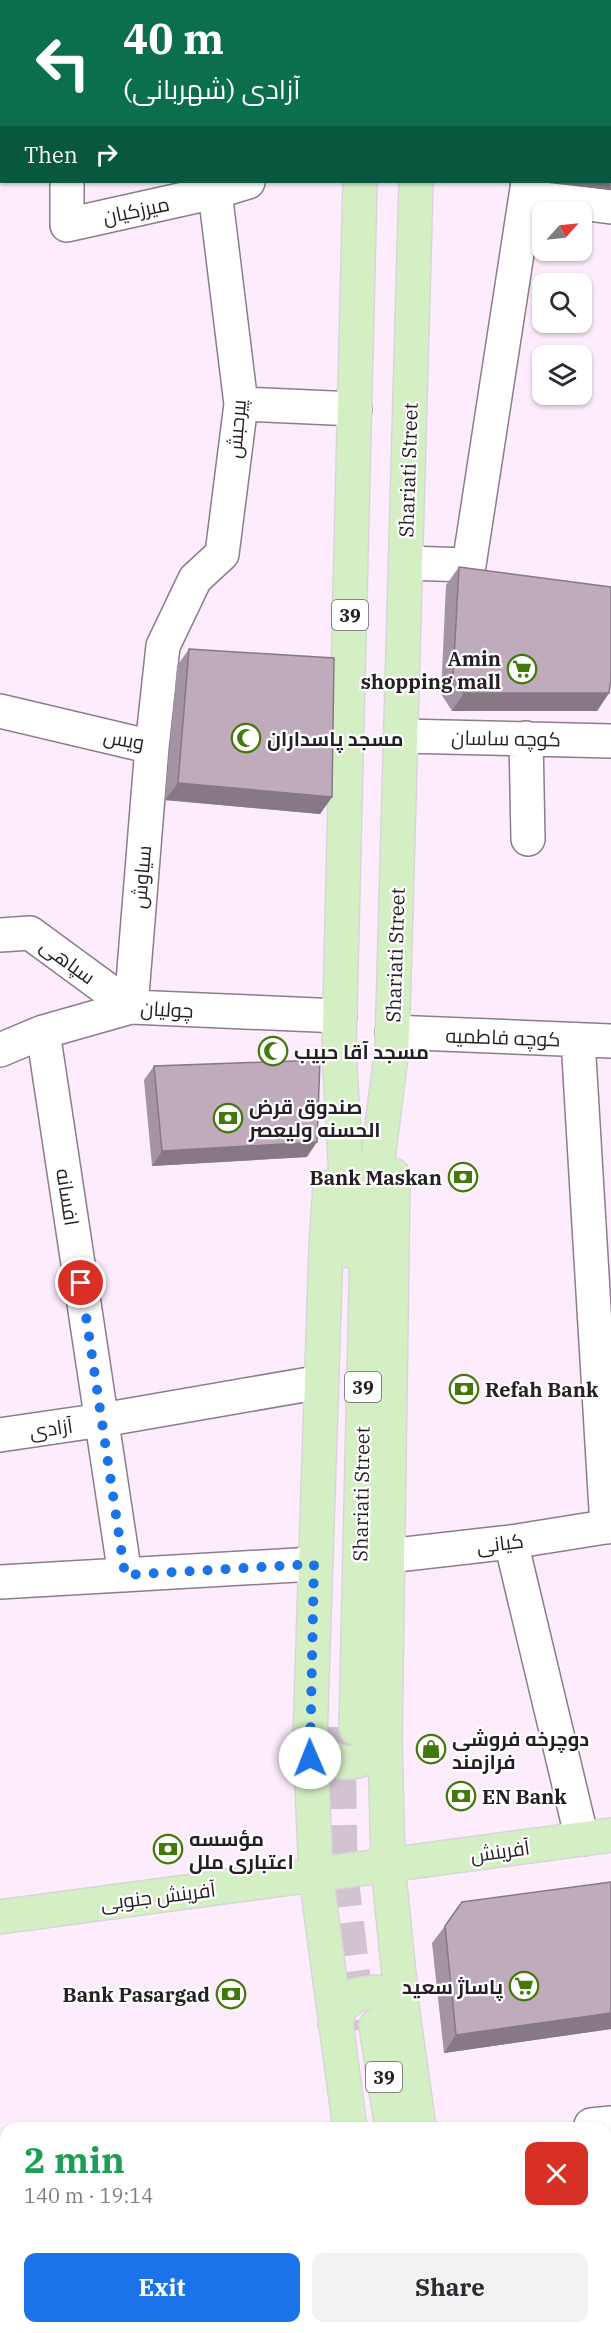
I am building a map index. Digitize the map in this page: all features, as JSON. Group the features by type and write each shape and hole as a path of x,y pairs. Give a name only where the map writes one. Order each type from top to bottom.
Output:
{"main road":[{"name":"Shariati Street","path":"347,1733 351,1244 340,1032 360,183"},
{"name":"Shariati Street","path":"347,1733 367,1245 392,1040 416,183"},
{"path":"340,1032 326,1246 314,1564 347,1733 388,1866 369,2023 351,2122"},
{"path":"392,1040 393,1245 388,1556 316,1876 369,2023 416,2122"},
{"name":"آفرینش","path":"316,1876 596,1837"},
{"name":"آفرینش جنوبی","path":"0,1917 316,1876"},
{"name":"39","path":"369,2023 374,2122"},
{"name":"39","path":"369,2023 391,2122"}],"street":[{"name":"میرزکیان","path":"67,183 67,225 215,192 245,183"},
{"path":"406,563 469,565 527,189 611,207"},
{"name":"پیرحبش","path":"163,646 195,579 222,554 241,404 215,192"},
{"path":"241,404 355,409"},
{"path":"163,646 198,650"},
{"name":"ویس","path":"0,711 152,747 163,646"},
{"path":"314,660 349,664"},
{"name":"کوچه ساسان","path":"402,736 611,741"},
{"path":"526,738 528,839"},
{"name":"سیاوش","path":"131,1007 152,747"},
{"name":"سپاهی","path":"0,935 30,933 131,1007"},
{"name":"چولیان","path":"0,1050 43,1032 131,1007 340,1032"},
{"name":"افسانه","path":"43,1032 125,1575"},
{"name":"کوچه فاطمیه","path":"392,1040 611,1041"},
{"path":"578,1040 609,1526"},
{"name":"آزادی","path":"0,1435 102,1420 321,1382"},
{"name":"کیانی","path":"388,1556 511,1542 609,1526"},
{"path":"511,1542 596,1837"},
{"path":"0,1582 314,1564"}],"building":[{"name":"Amin shopping mall","path":"459,567 611,587 609,693 464,693 453,677"},
{"name":"مسجد پاسداران","path":"189,649 334,658 332,797 178,783"},
{"name":"صندوق قرض الحسنه ولیعصر","path":"320,1060 317,1142 162,1151 154,1066"},
{"name":"پاساژ سعید","path":"611,1882 611,2013 456,2035 445,1926 462,1902"}],"tunnel":[{"path":"339,1727 341,1868 360,2030"}],"place":[{"name":"Amin shopping mall","path":"522,669"},
{"name":"مسجد پاسداران","path":"246,738"},
{"name":"مسجد آقا حبیب","path":"273,1051"},
{"name":"صندوق قرض الحسنه ولیعصر","path":"228,1118"},
{"name":"Bank Maskan","path":"463,1177"},
{"name":"Refah Bank","path":"464,1389"},
{"name":"دوچرخه فروشی فرازمند","path":"431,1749"},
{"name":"EN Bank","path":"461,1796"},
{"name":"مؤسسه اعتباری ملل","path":"168,1849"},
{"name":"پاساژ سعید","path":"524,1986"},
{"name":"Bank Pasargad","path":"231,1994"}],"route":[{"path":"81,1283 125,1575 314,1564 310,1758"}]}
